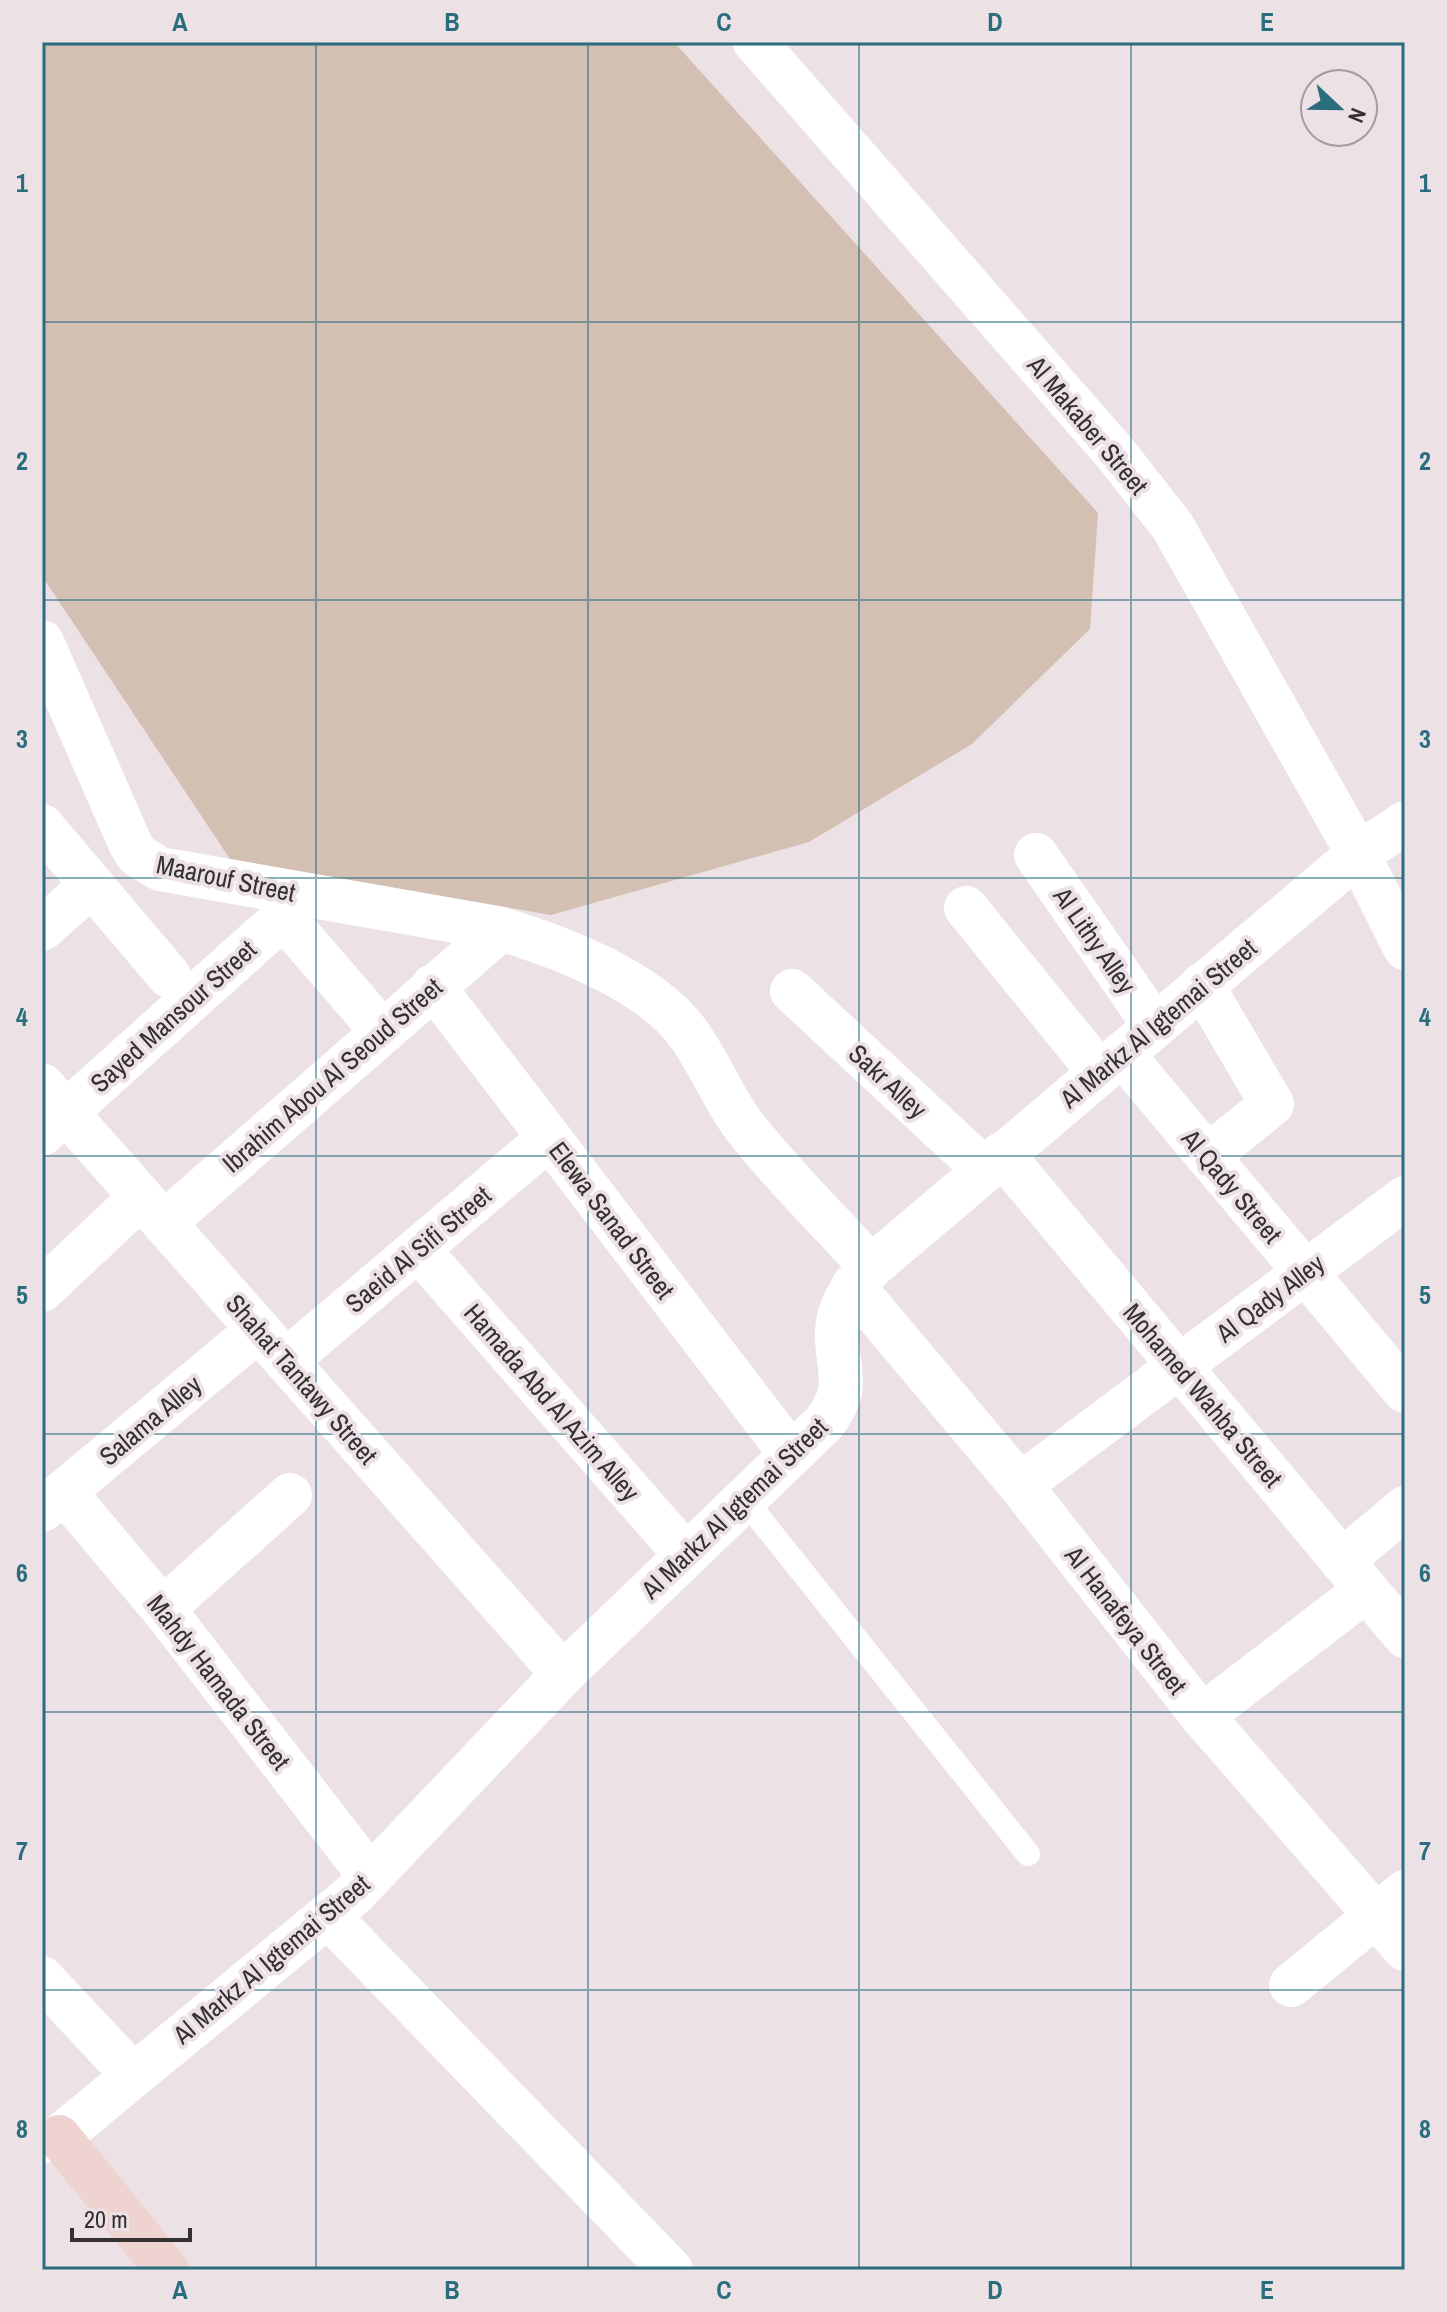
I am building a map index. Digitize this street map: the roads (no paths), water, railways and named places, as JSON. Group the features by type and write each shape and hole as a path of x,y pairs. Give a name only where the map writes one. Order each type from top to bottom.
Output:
{"street":[{"name":"Al Makaber Street","path":"755,42 1116,454 1173,527 1358,854 1405,948"},
{"name":"Maarouf Street","path":"42,642 130,843 147,863 160,869 501,929 554,945 603,968 649,998 689,1033 743,1125 862,1276"},
{"name":"Al Markz Al Igtemai Street","path":"51,2140 329,1917 563,1674 836,1407 842,1388 837,1338 841,1309 862,1276 1358,854 1405,823"},
{"path":"42,826 169,976"},
{"name":"Al Lithy Alley","path":"1036,855 1126,1051"},
{"path":"42,929 92,885"},
{"path":"966,908 1126,1051"},
{"name":"Sayed Mansour Street","path":"50,1110 270,929 287,926 299,935 381,1030"},
{"name":"Ibrahim Abou Al Seoud Street","path":"42,1290 152,1210 381,1030 501,929"},
{"path":"1202,985 1272,1104 1208,1156"},
{"name":"Elewa Sanad Street","path":"433,986 791,1454"},
{"name":"Sakr Alley","path":"792,991 993,1162"},
{"name":"Al Qady Street","path":"1126,1051 1303,1272 1405,1391"},
{"name":"Shahat Tantawy Street","path":"50,1110 152,1210 563,1674"},
{"name":"Saeid Al Sifi Street","path":"272,1345 418,1249 549,1138"},
{"name":"Mohamed Wahba Street","path":"993,1162 1179,1367 1405,1636"},
{"name":"Al Qady Alley","path":"1020,1485 1405,1198"},
{"name":"Hamada Abd Al Azim Alley","path":"418,1249 686,1555"},
{"name":"Al Hanafeya Street","path":"862,1276 1020,1485 1202,1716 1391,1904 1405,1949"},
{"name":"Salama Alley","path":"53,1501 272,1345"},
{"path":"163,1609 290,1495"},
{"name":"Mahdy Hamada Street","path":"53,1501 163,1609 370,1876"},
{"path":"1202,1716 1354,1576 1405,1508"},
{"path":"1291,1985 1391,1904"},
{"path":"329,1917 671,2270"},
{"path":"42,1978 132,2074"},
{"path":"51,2140 167,2270"}],"lane":[{"path":"744,1499 1028,1854"}]}
